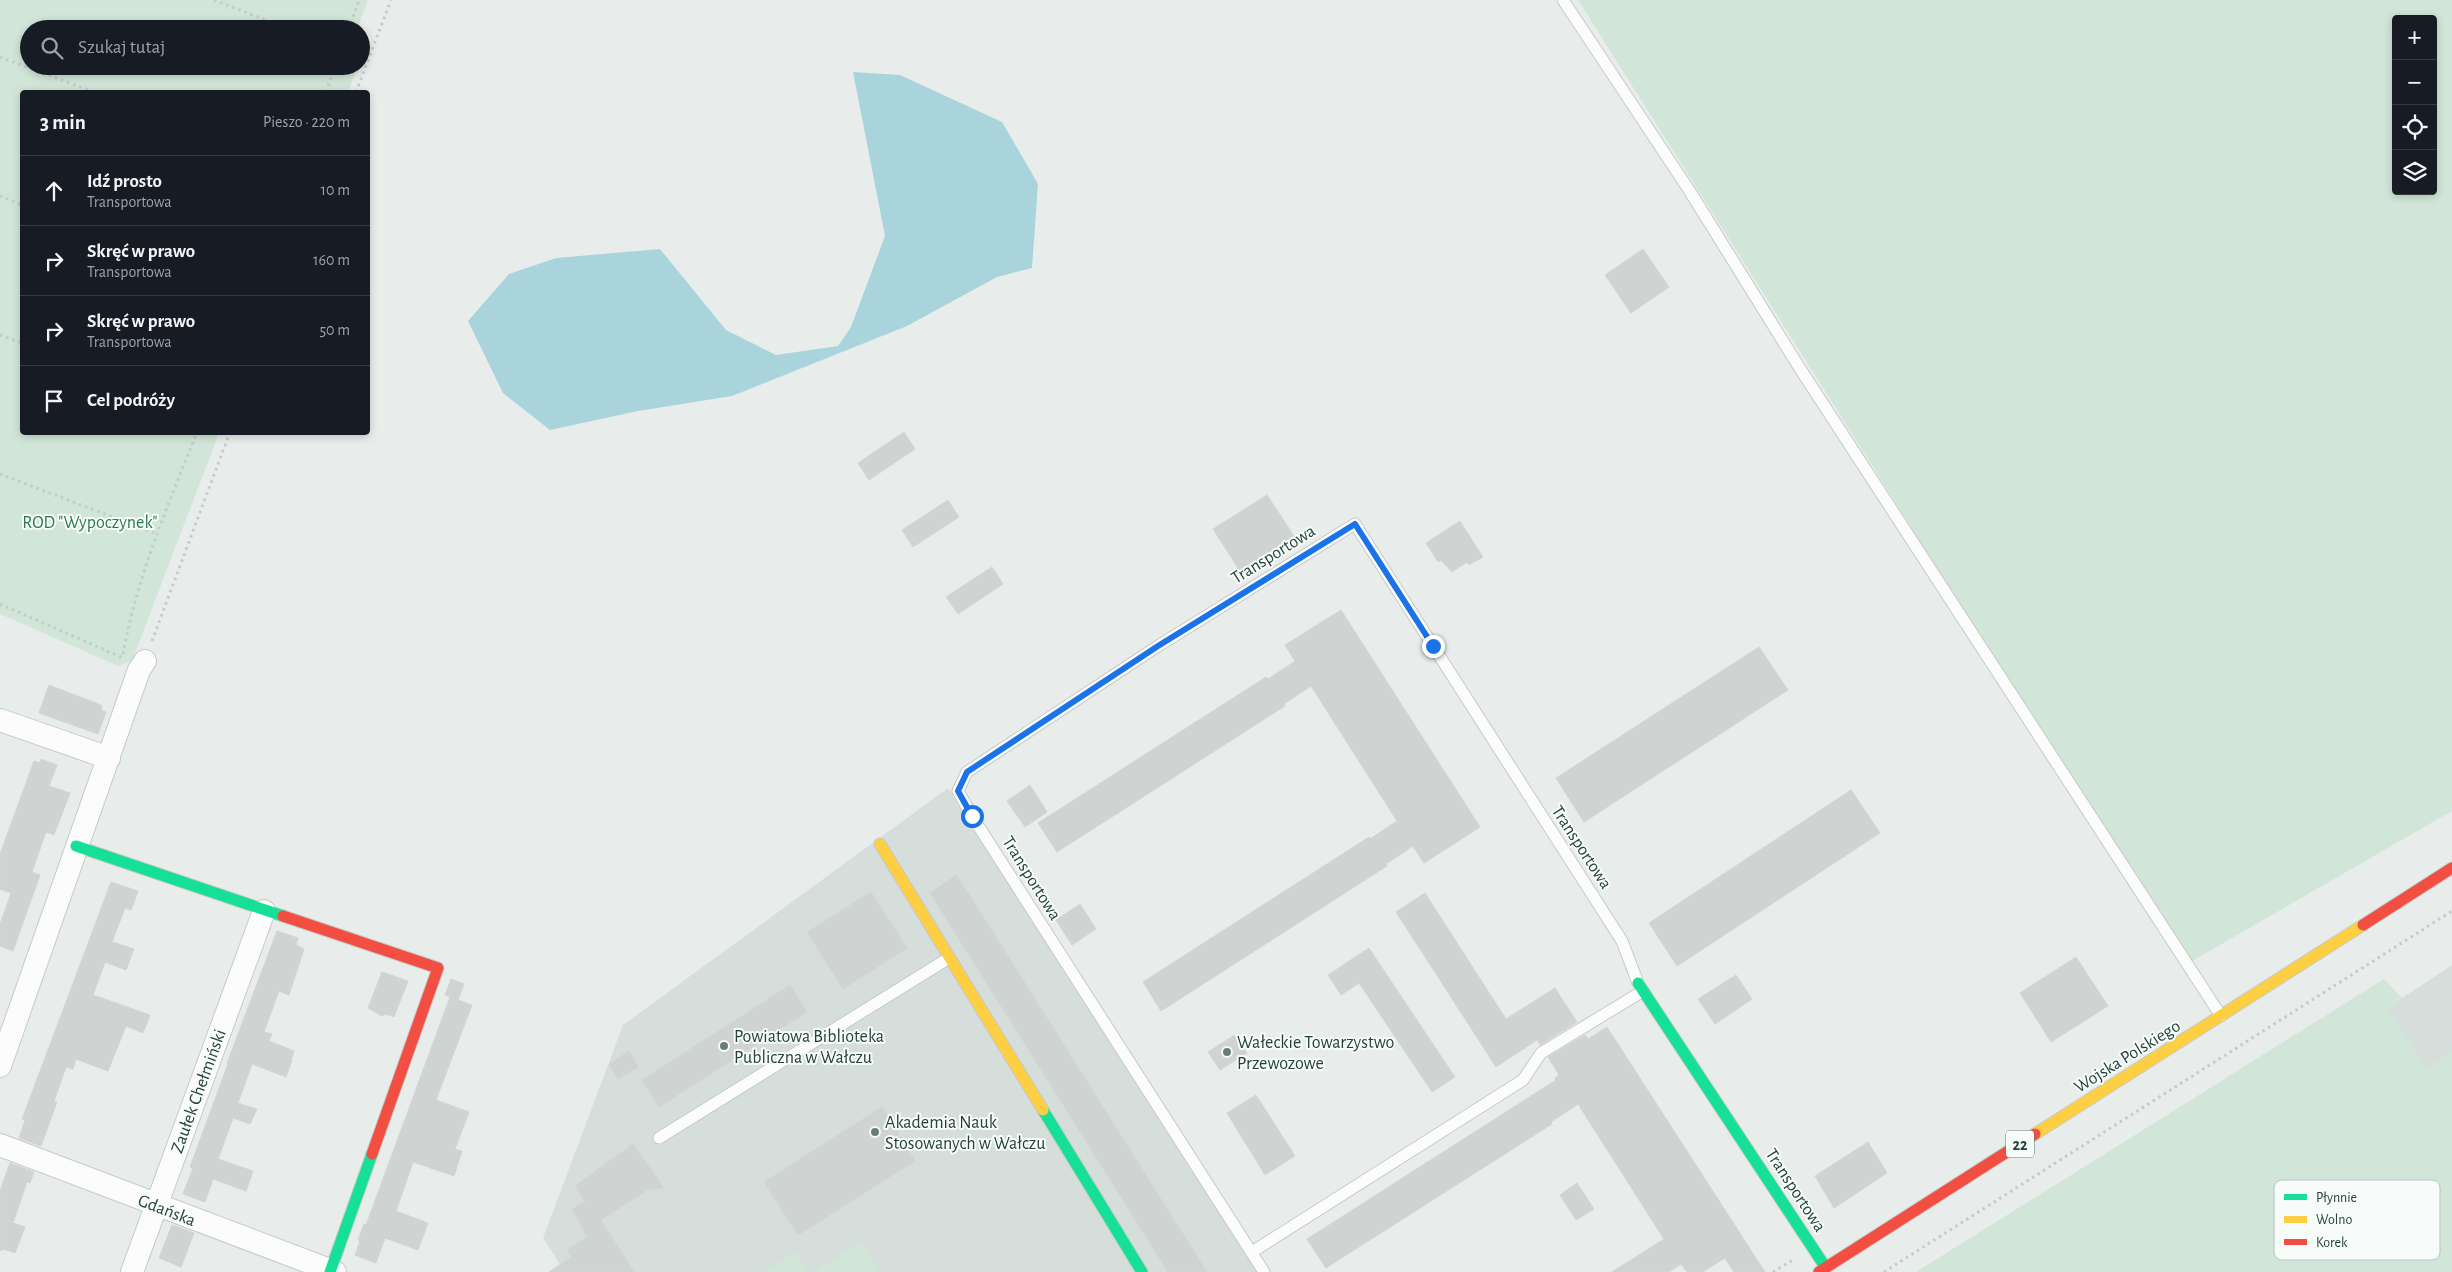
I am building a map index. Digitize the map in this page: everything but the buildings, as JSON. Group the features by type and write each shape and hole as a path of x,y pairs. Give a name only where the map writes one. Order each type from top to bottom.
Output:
{"street":[{"path":"0,1066 76,846 140,670 135,662"},
{"path":"0,720 109,758"},
{"path":"880,844 1142,1272"},
{"path":"76,846 438,968 332,1271"},
{"name":"Wojska Polskiego","path":"1823,1270 2452,868"},
{"name":"Zaułek Chełmiński","path":"132,1272 264,910"},
{"name":"Transportowa","path":"1641,987 1823,1270"},
{"name":"Gdańska","path":"0,1145 332,1271"}],"lane":[{"path":"1563,0 1688,190 1805,375 2221,1016"},
{"name":"Transportowa","path":"1264,1272 972,816 958,791 967,772 1158,646 1355,524 1622,941 1641,987"},
{"path":"659,1138 949,958"},
{"path":"1252,1252 1523,1080 1541,1053 1641,987"}],"path":[{"path":"214,0 266,20"},
{"path":"352,20 359,0"},
{"path":"370,55 391,0"},
{"path":"0,57 20,64"},
{"path":"48,75 89,90"},
{"path":"327,90 332,75"},
{"path":"357,90 362,75"},
{"path":"0,196 20,204"},
{"path":"0,335 20,342"},
{"path":"122,657 130,613 157,534 195,435"},
{"path":"0,604 135,662 229,435"},
{"path":"0,474 157,534"},
{"path":"1884,1272 2452,911"}],"shaded area":[{"name":"Akademia Nauk Stosowanych w Wałczu","path":"948,788 1257,1272 565,1272 543,1238 623,1025"},
{"path":"2452,965 2452,1052 2427,1069 2387,1008"}],"green space":[{"name":"ROD \"Wypoczynek\"","path":"0,0 368,0 360,20 20,20 20,75 355,75 349,90 20,90 20,435 218,435 132,661 118,666 0,614"},
{"path":"1578,0 2452,0 2452,811 2187,964"},
{"path":"2384,979 2402,998 2387,1008 2427,1068 2452,1052 2452,1272 1916,1272"},
{"path":"861,1243 879,1272 815,1272"},
{"path":"796,1252 808,1272 764,1272"}],"water":[{"path":"853,72 900,75 1002,122 1038,184 1032,268 997,277 907,326 732,396 638,411 550,430 503,393 468,321 509,274 556,258 660,249 726,330 776,355 838,346 851,327 885,236"}],"traffic: fast":[{"path":"76,846 283,916"},
{"path":"1638,983 1826,1268"},
{"path":"1043,1110 1142,1272"},
{"path":"330,1272 372,1154"}],"traffic: slow":[{"path":"880,844 1043,1110"},
{"path":"2035,1134 2363,925"}],"traffic: jam":[{"path":"2363,925 2452,868"},
{"path":"283,916 438,968 372,1154"},
{"path":"1819,1272 2035,1134"}],"place":[{"name":"Powiatowa Biblioteka Publiczna w Wałczu","path":"724,1046"},
{"name":"Wałeckie Towarzystwo Przewozowe","path":"1227,1052"},
{"name":"Akademia Nauk Stosowanych w Wałczu","path":"875,1132"}],"route":[{"path":"972,816 958,791 967,772 1158,646 1355,524 1433,646"}]}
